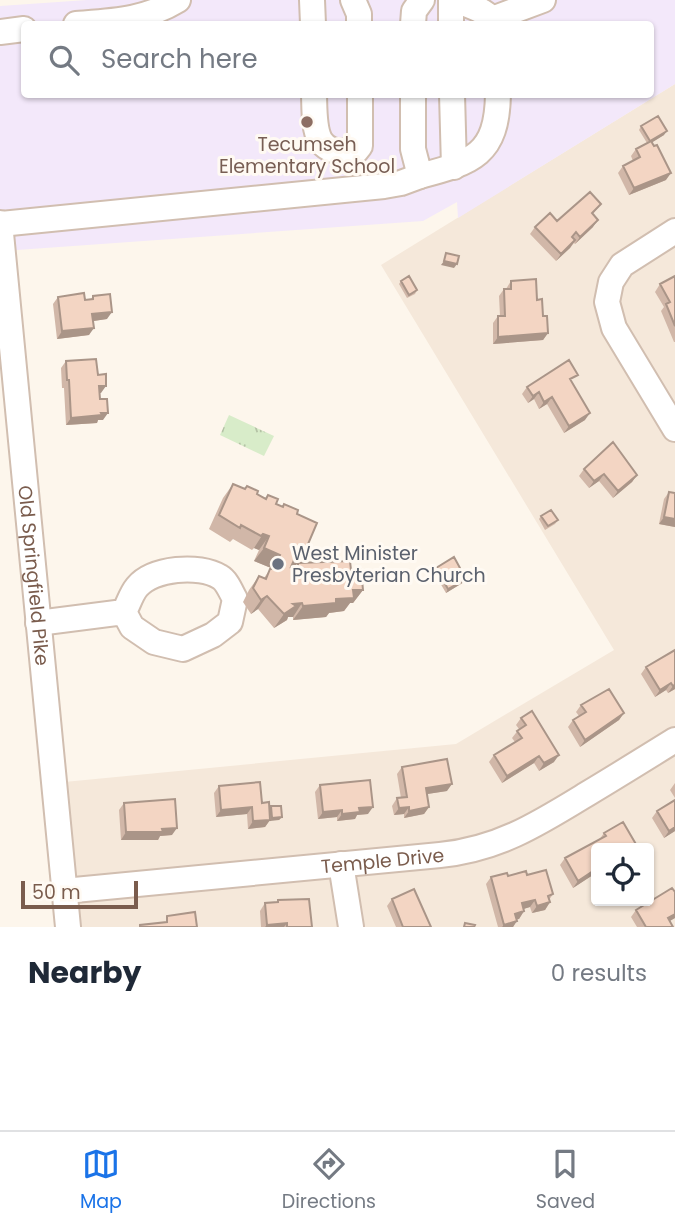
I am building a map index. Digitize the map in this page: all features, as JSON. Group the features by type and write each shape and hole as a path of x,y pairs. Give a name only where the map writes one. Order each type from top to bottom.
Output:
{"street":[{"path":"99,21 145,15 159,11 178,0"},
{"path":"312,0 313,21"},
{"path":"353,0 359,21"},
{"path":"413,21 414,11 422,0"},
{"path":"451,21 453,0 492,21"},
{"path":"496,21 543,0"},
{"path":"0,32 21,29"},
{"path":"314,98 315,131 319,140 331,150 346,152 356,151 360,146 360,98"},
{"path":"413,98 413,149 420,176"},
{"path":"452,98 454,167"},
{"path":"0,224 401,183 460,165 482,150 490,141 498,117 498,98"},
{"name":"Old Springfield Pike","path":"0,224 68,927"},
{"path":"675,231 622,265 611,282 607,302 614,328 675,429"},
{"path":"38,623 124,612"},
{"name":"Temple Drive","path":"64,891 450,854 478,849 532,828 675,740"},
{"path":"341,864 351,927"}],"shaded area":[{"name":"Tecumseh Elementary School","path":"87,0 675,0 675,84 654,97 654,21 21,21 21,98 652,98 458,218 457,202 423,221 3,251 0,223 0,6"},
{"path":"675,84 675,927 67,927 54,783 456,744 614,650 381,265"}],"green space":[{"path":"229,415 274,436 264,456 220,435"}],"building":[{"path":"658,116 667,131 650,141 641,126"},
{"path":"651,141 654,146 657,145 671,173 634,188 623,166 640,157 636,149"},
{"path":"590,192 601,204 592,213 598,220 580,237 576,232 572,237 575,240 561,254 535,227 550,213 557,221"},
{"path":"446,253 459,256 457,264 444,261"},
{"path":"409,276 417,290 409,295 401,281"},
{"path":"675,276 675,326 666,304 670,302 660,284"},
{"path":"536,279 537,300 542,299 548,333 498,337 498,316 505,316 504,289 511,289 511,281"},
{"path":"84,293 85,300 110,294 112,312 92,314 94,328 62,331 58,297"},
{"path":"96,359 98,375 106,374 106,386 99,386 100,399 107,399 108,413 71,418 66,361"},
{"path":"569,360 578,375 570,379 590,413 569,426 552,397 544,402 539,392 533,396 527,387"},
{"path":"613,442 637,475 618,491 604,474 594,481 584,469"},
{"name":"West Minister Presbyterian Church","path":"233,484 258,491 257,494 266,499 268,495 278,499 276,504 283,507 284,504 298,510 297,514 317,523 303,556 297,553 291,567 298,566 298,563 350,561 351,570 361,569 363,590 353,590 354,598 336,599 336,603 303,606 302,603 293,604 296,606 284,614 267,596 261,600 253,588 259,576 266,579 280,555 264,548 269,536 261,536 241,525 240,528 219,515"},
{"path":"669,492 675,493 675,519 664,517"},
{"path":"551,510 558,520 548,526 541,516"},
{"path":"454,557 466,579 448,589 436,568"},
{"path":"675,650 675,685 671,683 660,690 646,667"},
{"path":"609,689 624,713 585,740 573,720 586,712 581,705"},
{"path":"532,711 559,755 544,763 539,756 507,776 494,755 522,738 517,731 526,725 521,718"},
{"path":"447,759 452,784 426,788 429,807 409,811 409,807 399,808 397,798 407,797 402,767"},
{"path":"370,780 373,807 359,808 360,812 342,814 342,810 323,812 320,785"},
{"path":"260,782 262,803 269,802 270,820 253,821 252,807 221,810 219,786"},
{"path":"175,799 177,828 162,829 163,832 126,832 124,803"},
{"path":"675,800 675,827 669,831 657,811"},
{"path":"271,806 281,806 282,817 272,818"},
{"path":"623,822 635,843 593,843 606,836 604,833"},
{"path":"591,844 591,872 578,881 565,858"},
{"path":"546,870 553,894 548,896 550,902 537,906 535,900 522,903 524,911 515,914 517,921 504,925 491,877 526,871 527,875"},
{"path":"672,888 675,892 675,914 668,918 673,927 646,927 636,910 643,906 654,906 654,899"},
{"path":"414,889 431,927 403,927 392,899"},
{"path":"309,899 312,927 287,927 287,923 267,925 265,903"},
{"path":"195,912 197,927 140,927 167,922 167,916"},
{"path":"465,923 475,925 464,927"}],"place":[{"name":"Tecumseh Elementary School","path":"307,122"},
{"name":"West Minister Presbyterian Church","path":"278,564"}]}
